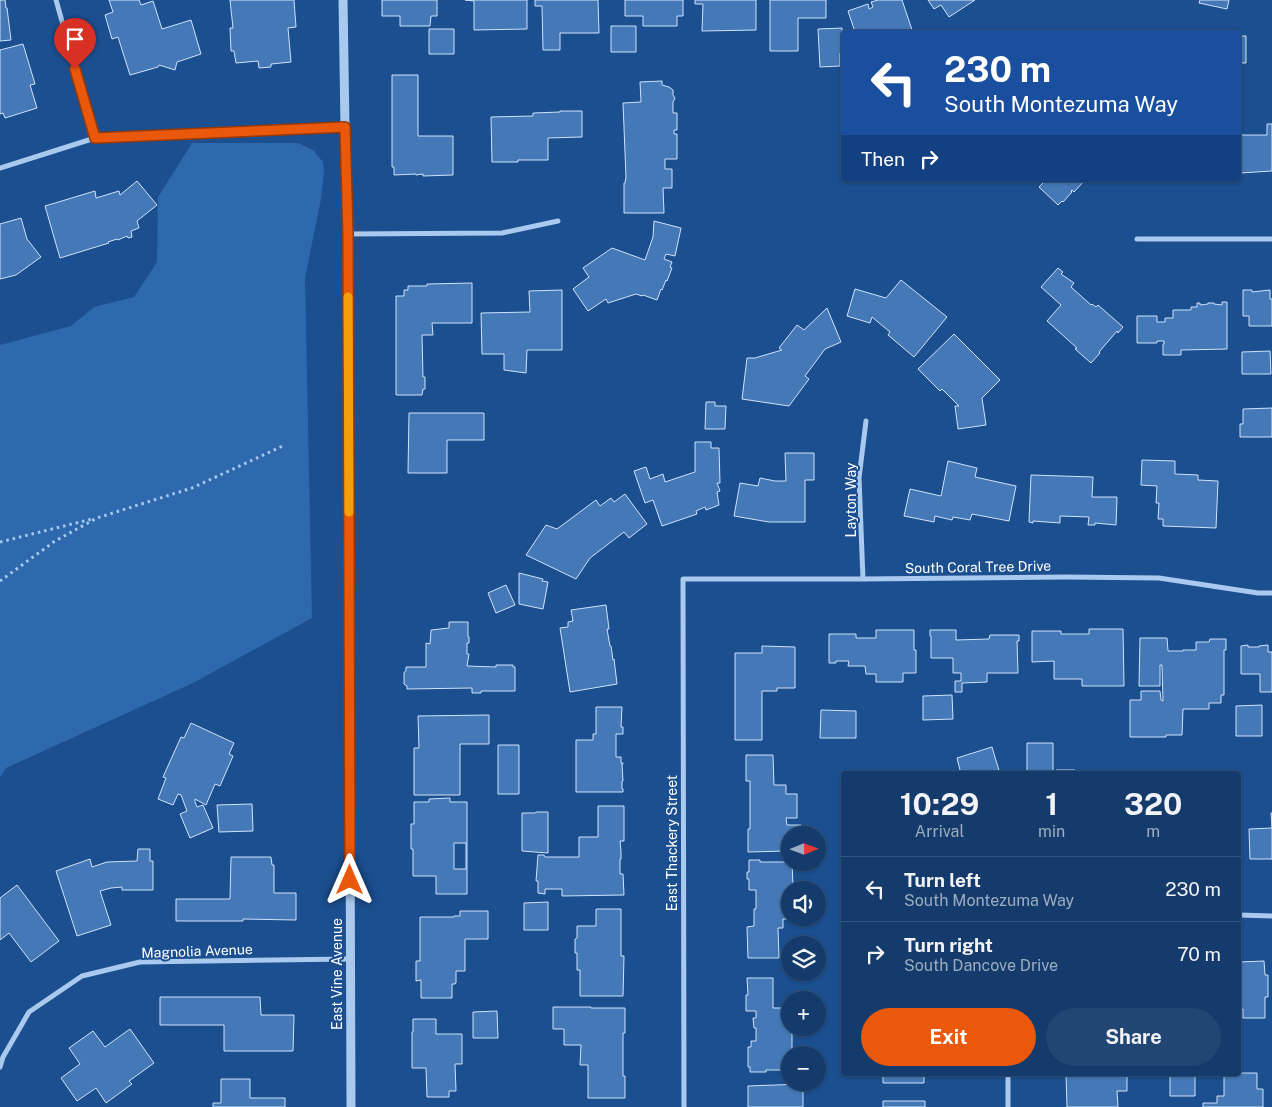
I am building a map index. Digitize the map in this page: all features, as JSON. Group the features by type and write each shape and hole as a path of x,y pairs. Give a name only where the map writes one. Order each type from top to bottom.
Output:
{"street":[{"path":"56,0 95,138"},
{"name":"East Vine Avenue","path":"343,0 348,234 351,1107"},
{"path":"0,168 95,138 345,127"},
{"path":"348,234 502,233 558,221"},
{"path":"1137,239 1272,239"},
{"name":"Layton Way","path":"863,580 859,478 866,421"},
{"name":"South Coral Tree Drive","path":"683,579 863,580 1066,576 1159,578 1258,593 1272,593"},
{"name":"East Thackery Street","path":"683,579 684,1107"},
{"path":"1241,915 1272,916"},
{"name":"Magnolia Avenue","path":"0,1067 3,1057 29,1012 82,976 140,962 350,959"},
{"path":"1008,1076 1008,1107"}],"path":[{"path":"0,542 97,518 192,488 285,445"},
{"path":"0,581 55,541 97,518"}],"shaded area":[{"path":"192,143 298,143 313,150 323,162 321,199 305,278 312,618 193,683 6,768 0,777 0,345 71,326 94,307 134,297 157,262 158,197"}],"building":[{"path":"0,0 5,0 11,40 0,41"},
{"path":"109,0 139,0 141,5 153,1 162,29 191,20 201,54 177,62 175,70 159,65 158,67 130,75 118,37 112,39 105,15 113,12"},
{"path":"230,0 294,0 296,27 288,28 291,62 271,64 271,67 259,68 258,61 236,63 234,51 231,51 230,28 233,28"},
{"path":"382,0 437,0 437,16 431,16 430,26 400,26 400,16 382,16"},
{"path":"465,0 527,0 527,29 474,30 474,1"},
{"path":"535,0 598,0 599,33 560,33 560,50 543,50 542,6 535,6"},
{"path":"625,0 683,0 683,16 677,16 677,26 643,26 643,16 625,16"},
{"path":"695,0 756,0 756,30 702,31 703,4 695,4"},
{"path":"770,0 826,0 826,18 798,18 798,51 770,51"},
{"path":"878,0 902,0 912,30 854,30 848,11 868,4 869,9 873,7 871,2"},
{"path":"928,0 975,0 949,17 941,5 934,9"},
{"path":"1200,0 1229,0 1227,9 1199,3"},
{"path":"611,26 636,26 636,52 611,52"},
{"path":"842,28 840,66 820,67 818,29"},
{"path":"429,29 454,29 454,54 429,54"},
{"path":"1241,36 1246,36 1246,63 1241,63"},
{"path":"23,44 35,84 30,85 37,108 5,118 3,113 0,114 0,50"},
{"path":"392,75 418,75 418,136 453,136 453,175 394,175 394,167 392,167"},
{"path":"662,81 662,85 673,90 675,98 673,113 677,113 677,130 674,130 674,134 677,134 677,159 665,159 665,169 672,169 672,188 663,188 664,213 624,213 624,183 626,177 623,103 641,102 640,82"},
{"path":"582,111 582,137 548,138 548,160 492,162 491,117 533,116 533,113"},
{"path":"1267,124 1272,124 1272,171 1241,173 1241,135 1267,135"},
{"path":"137,181 157,205 137,221 139,228 131,231 132,237 128,238 127,236 60,258 45,206 95,191 96,198 119,191 120,195"},
{"path":"1044,182 1083,182 1074,192 1072,190 1063,202 1058,205 1039,187"},
{"path":"21,218 27,239 41,257 16,275 0,279 0,224"},
{"path":"654,221 681,228 675,256 666,254 664,259 672,262 670,267 672,268 657,300 636,294 608,303 606,299 588,311 573,289 589,277 583,268 612,248 645,260 653,237"},
{"path":"1058,268 1063,272 1061,274 1074,283 1071,287 1091,305 1096,307 1098,305 1123,327 1118,333 1117,331 1091,363 1047,321 1061,305 1041,287"},
{"path":"901,280 947,317 914,357 888,335 890,332 872,317 870,323 847,316 855,289 886,298"},
{"path":"472,283 472,323 432,323 433,335 422,335 425,389 423,389 422,395 396,395 396,296 404,296 404,290 408,290 408,286"},
{"path":"562,290 562,350 527,350 526,373 504,370 504,354 482,354 481,313 530,312 529,291"},
{"path":"1243,290 1252,290 1252,292 1270,290 1272,326 1249,326 1249,316 1243,316"},
{"path":"1222,302 1227,302 1227,349 1181,350 1181,355 1163,355 1164,341 1137,343 1137,316 1157,316 1157,322 1165,322 1165,318 1173,318 1173,310 1191,310 1191,307 1197,307 1197,303 1200,303 1200,305 1214,303 1222,305"},
{"path":"827,308 841,342 825,349 805,376 809,379 789,406 742,399 747,358 755,358 782,350 779,348 797,325 804,330"},
{"path":"954,334 1000,380 982,398 986,425 958,429 955,406 959,406 942,389 940,391 918,369"},
{"path":"1270,351 1271,374 1242,374 1242,352"},
{"path":"706,402 715,402 715,406 726,406 725,429 705,429"},
{"path":"1272,408 1272,437 1240,437 1240,424 1243,424 1243,409"},
{"path":"409,413 484,413 484,440 447,440 447,473 408,473"},
{"path":"695,442 711,442 711,448 719,448 720,483 717,483 720,491 717,492 719,505 706,510 705,507 696,511 697,514 662,526 653,500 645,503 634,471 646,467 650,479 663,474 665,482 695,472"},
{"path":"785,453 814,453 814,480 805,480 805,522 769,522 734,516 740,483 758,486 760,478 786,481"},
{"path":"1142,460 1175,461 1175,474 1198,475 1198,480 1218,481 1216,528 1163,526 1163,519 1158,519 1159,503 1156,503 1157,486 1141,485"},
{"path":"948,461 977,468 975,477 1016,486 1009,521 972,514 970,520 953,517 952,520 935,516 934,522 904,516 910,489 941,496"},
{"path":"1031,475 1093,477 1092,497 1117,497 1116,525 1095,523 1095,525 1088,525 1089,517 1060,516 1060,523 1029,522"},
{"path":"625,494 647,524 629,538 624,532 590,558 576,579 526,555 546,525 557,529 596,500 600,506 611,498 614,502"},
{"path":"519,573 548,582 543,609 519,604"},
{"path":"506,585 515,605 496,613 488,593"},
{"path":"606,605 609,629 607,629 614,659 617,684 570,692 560,628 568,627 568,622 573,621 571,610"},
{"path":"449,622 468,622 469,643 467,643 467,654 469,654 467,666 496,667 496,665 513,665 515,667 515,691 481,691 481,693 472,693 472,688 407,689 407,686 404,684 406,667 426,667 426,643 430,644 431,630 449,628"},
{"path":"1089,629 1123,629 1124,686 1082,686 1082,679 1054,679 1054,661 1032,662 1032,631 1061,631 1061,634 1089,634"},
{"path":"876,630 914,630 916,673 903,673 903,682 876,682 876,674 866,674 865,666 848,666 849,661 829,663 829,634 856,634 856,638 876,638"},
{"path":"930,630 956,630 956,640 989,639 990,635 1019,635 1019,641 1017,641 1018,673 987,673 987,682 962,683 962,692 955,692 955,681 961,681 961,673 953,673 953,658 931,658"},
{"path":"1140,638 1167,638 1168,651 1196,650 1196,642 1209,642 1210,639 1226,639 1226,650 1224,650 1224,695 1221,695 1221,703 1209,703 1209,709 1183,709 1182,735 1130,737 1130,700 1141,700 1141,691 1160,691 1161,700 1163,701 1162,665 1160,665 1160,686 1139,686"},
{"path":"1248,645 1248,647 1259,647 1268,645 1268,652 1272,652 1272,692 1260,692 1260,674 1241,674 1241,646"},
{"path":"762,646 795,647 795,688 777,688 777,691 762,691 762,740 735,740 735,653 762,653"},
{"path":"952,695 953,719 923,720 923,696"},
{"path":"1262,705 1262,736 1236,736 1236,706"},
{"path":"596,707 622,707 621,727 623,727 623,734 616,734 616,757 621,757 621,763 623,763 623,792 576,792 576,740 593,740 593,734 596,734"},
{"path":"821,710 856,711 856,738 820,738"},
{"path":"489,715 489,744 460,744 460,795 414,795 414,748 419,748 418,716"},
{"path":"191,723 234,743 229,754 233,756 220,786 215,784 206,805 195,799 197,807 203,805 213,828 190,838 180,814 187,811 181,795 178,794 173,805 158,799 166,778 163,777 181,737 184,738"},
{"path":"1027,743 1053,743 1053,771 1027,771"},
{"path":"498,745 519,745 519,794 498,794"},
{"path":"992,747 999,771 960,771 957,758"},
{"path":"746,755 773,755 774,785 786,785 786,794 797,794 797,818 786,818 787,825 801,826 781,826 781,851 748,852 750,781 746,781"},
{"path":"1056,770 1075,770 1075,771"},
{"path":"450,798 450,802 467,802 467,894 436,894 436,876 413,876 411,824 414,824 414,802 429,802 429,799","holes":["454,843 466,843 466,869 454,869"]},
{"path":"252,804 253,831 219,832 217,805"},
{"path":"598,806 624,806 624,841 620,841 620,874 623,874 624,895 562,896 562,889 545,889 545,894 538,893 538,881 536,881 538,855 544,855 545,857 579,857 579,837 598,837"},
{"path":"548,812 548,853 522,851 522,813"},
{"path":"1272,828 1272,859 1250,859 1249,829"},
{"path":"138,849 150,849 150,861 153,861 153,890 122,890 122,887 100,891 111,925 77,936 56,871 90,859 92,867 107,862 137,861"},
{"path":"231,857 271,857 272,865 274,865 274,893 296,893 296,920 176,921 176,899 230,899"},
{"path":"749,860 781,862 781,871 792,871 793,881 781,881 781,926 783,928 778,928 779,958 748,958 747,927 754,926 754,909 756,909 756,890 749,890 747,872 749,872"},
{"path":"17,885 59,941 31,962 9,933 0,940 0,898"},
{"path":"548,902 548,930 524,930 524,903"},
{"path":"596,909 621,909 621,956 624,956 623,996 580,996 580,970 577,970 577,953 575,953 577,926 596,926"},
{"path":"460,911 488,911 488,939 465,939 465,971 456,971 456,983 452,984 452,998 421,998 421,980 416,981 416,961 420,961 420,917 454,917 460,916"},
{"path":"1264,961 1265,975 1268,975 1268,997 1265,997 1265,1018 1243,1018 1243,1009 1241,1009 1241,962"},
{"path":"747,978 773,978 773,1008 781,1008 781,1036 792,1036 792,1046 781,1046 781,1070 750,1072 750,1067 748,1067 748,1047 751,1047 751,1041 756,1041 756,1028 754,1028 753,1018 756,1018 756,1011 746,1011 746,995 748,995"},
{"path":"160,997 260,997 261,1015 294,1015 293,1051 224,1051 224,1025 160,1025"},
{"path":"553,1007 625,1008 623,1076 625,1076 625,1098 588,1098 588,1065 580,1065 581,1045 564,1045 564,1029 553,1029"},
{"path":"497,1011 498,1038 473,1038 473,1012"},
{"path":"413,1019 436,1019 436,1034 462,1034 462,1064 455,1064 456,1091 449,1091 449,1097 427,1097 426,1068 412,1068"},
{"path":"130,1029 154,1063 129,1081 132,1084 106,1103 96,1088 77,1101 61,1078 80,1064 69,1048 93,1031 105,1047"},
{"path":"1241,1073 1257,1073 1257,1089 1263,1089 1263,1107 1203,1107 1203,1103 1217,1103 1217,1096 1224,1096 1224,1076 1241,1076"},
{"path":"883,1076 924,1076 924,1083 883,1083"},
{"path":"1066,1076 1127,1076 1127,1091 1117,1091 1118,1107 1067,1107"},
{"path":"1170,1076 1195,1076 1195,1096 1170,1096"},
{"path":"221,1079 250,1079 250,1098 285,1098 285,1107 213,1107 213,1103 221,1103"},
{"path":"781,1085 781,1091 803,1091 803,1107 748,1107 748,1086"},
{"path":"883,1101 925,1101 925,1107 883,1107"}],"slow traffic":[{"path":"348,297 349,512"}],"route":[{"path":"75,69 95,138 345,127 348,234 350,880"}]}
